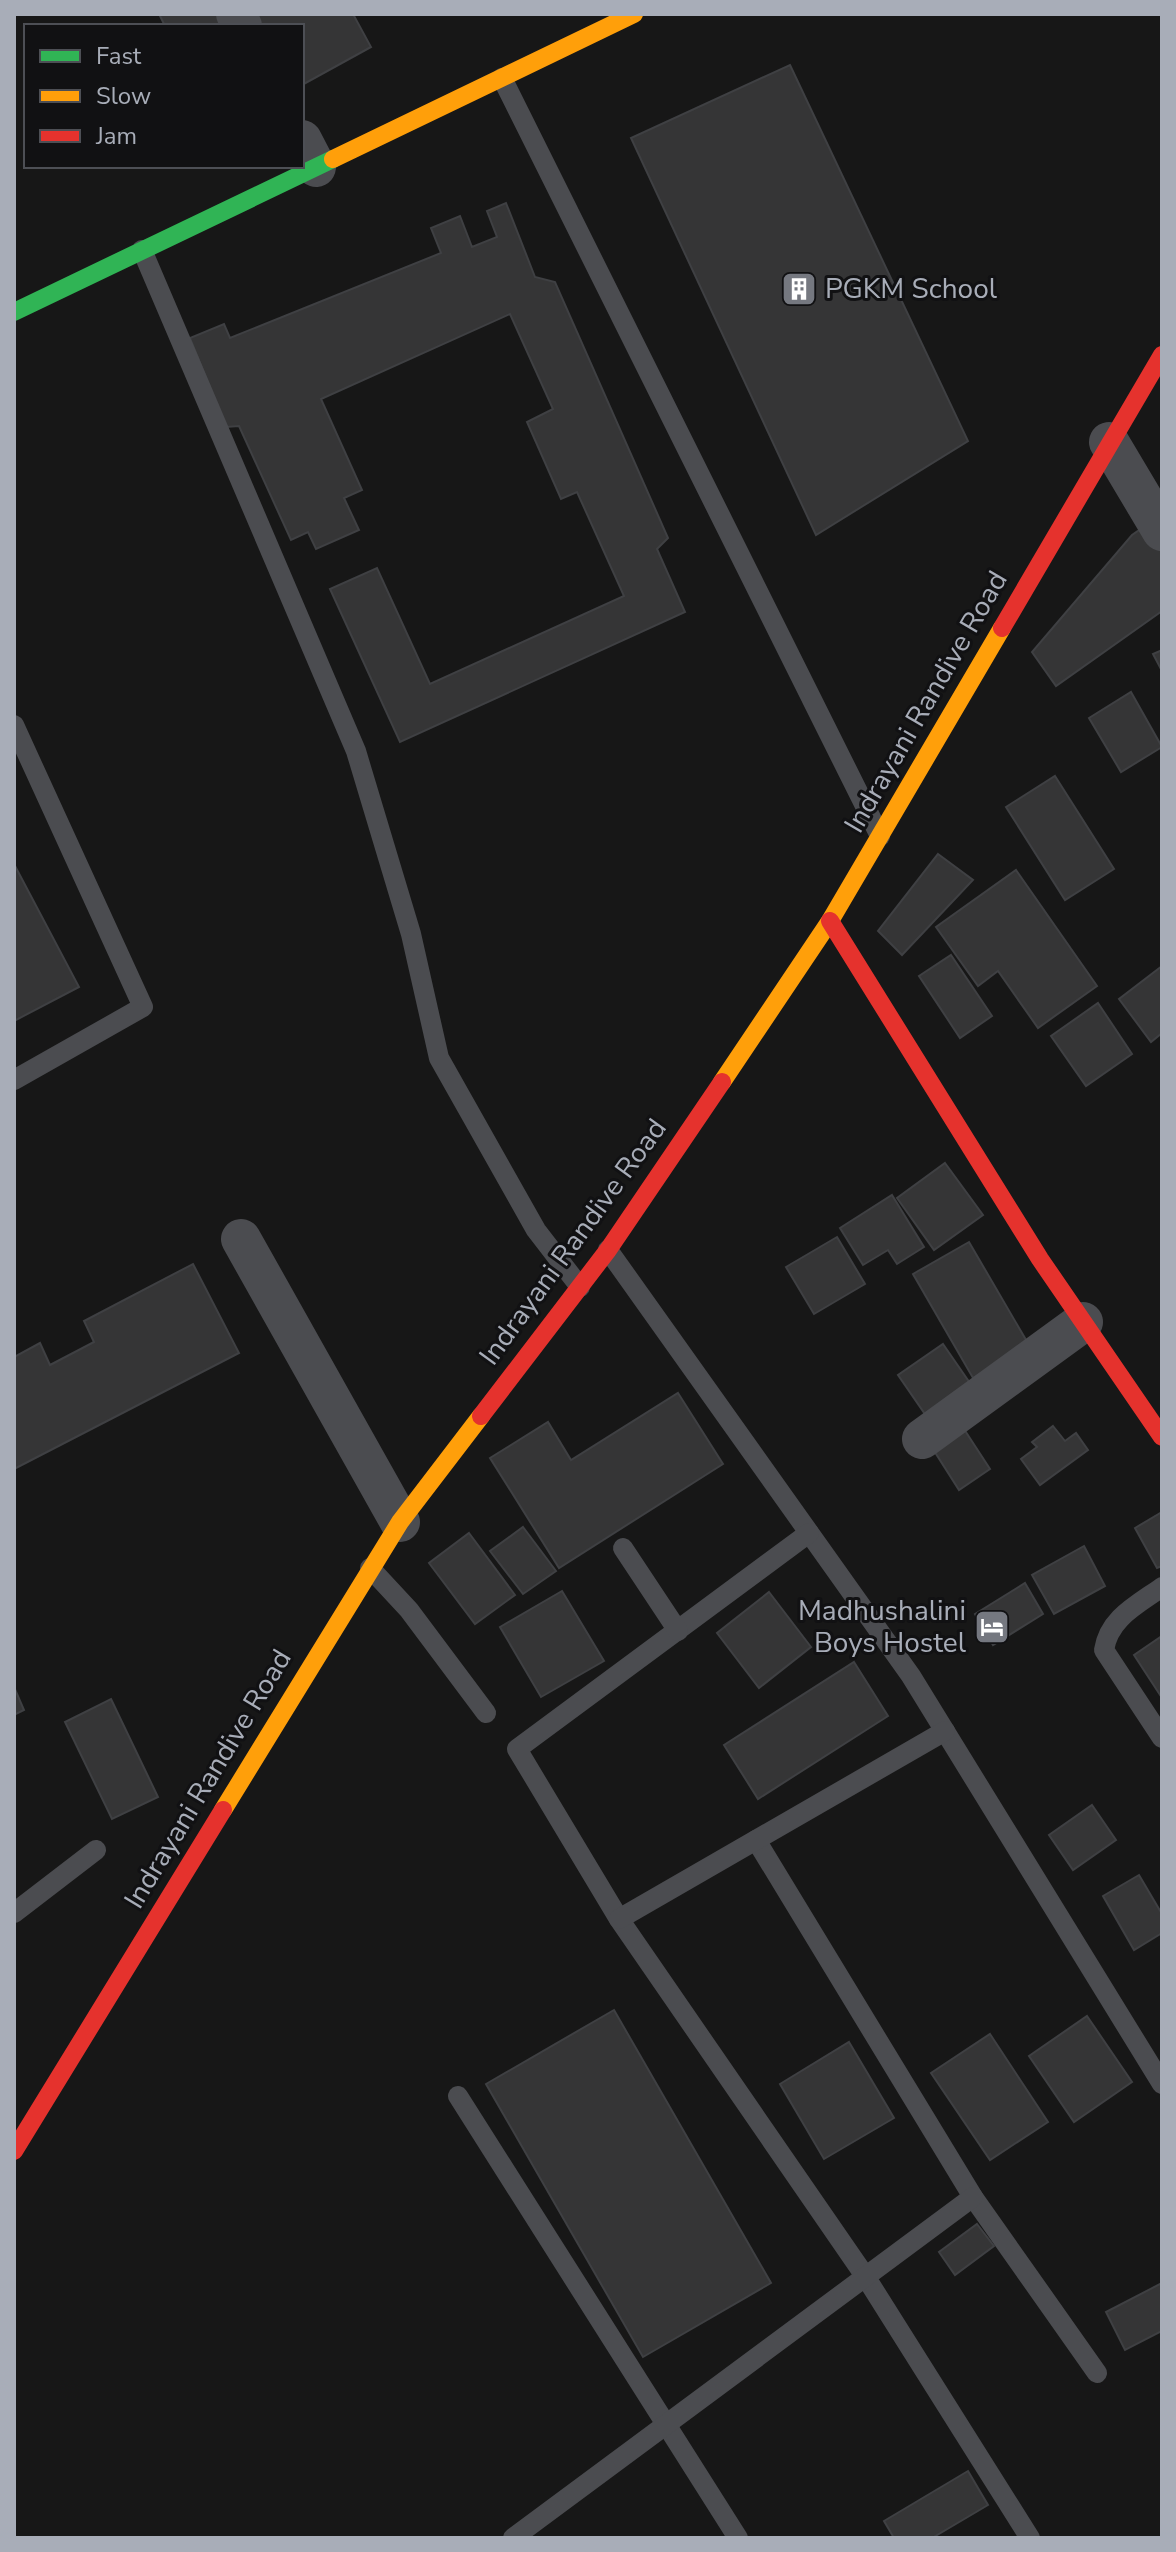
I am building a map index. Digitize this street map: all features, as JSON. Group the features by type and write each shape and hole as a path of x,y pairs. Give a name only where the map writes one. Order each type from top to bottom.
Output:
{"street":[{"path":"309,154 502,78 583,25 634,14"},
{"path":"14,312 142,250 285,168"},
{"name":"Indrayani Randive Road","path":"14,2151 400,1522 608,1250 830,921 1162,355"},
{"path":"1109,442 1162,531"},
{"path":"830,921 1040,1259 1162,1437"},
{"path":"241,1239 400,1522"},
{"path":"922,1439 1083,1322"}],"lane":[{"path":"502,78 880,836"},
{"path":"142,250 356,751 411,934 439,1058 536,1230 580,1287"},
{"path":"14,725 143,1007 14,1080"},
{"path":"608,1250 911,1676 1162,2084"},
{"path":"809,1533 517,1749 619,1919 865,2276 1030,2538"},
{"path":"623,1548 678,1631"},
{"path":"370,1568 409,1610 486,1713"},
{"path":"1162,1587 1117,1620 1106,1636 1104,1650 1162,1738"},
{"path":"619,1919 945,1731"},
{"path":"756,1840 973,2197 1097,2373"},
{"path":"14,1913 96,1850"},
{"path":"458,2096 738,2538"},
{"path":"513,2538 973,2197"}],"building":[{"path":"159,14 222,14 227,24 164,24"},
{"path":"250,14 353,14 371,47 304,84 304,24 256,24"},
{"name":"PGKM School","path":"790,65 968,441 816,535 631,138"},
{"path":"506,203 535,277 555,282 668,538 657,549 685,612 400,742 330,589 377,568 430,684 624,596 577,492 561,499 527,422 553,409 510,314 321,399 362,490 344,498 359,530 316,549 308,532 291,540 239,426 226,427 190,338 224,324 230,338 441,253 431,228 460,216 472,247 497,237 487,211"},
{"path":"1148,524 1162,544 1162,611 1056,686 1032,652 1132,535"},
{"path":"1162,650 1162,671 1153,654"},
{"path":"1131,692 1162,747 1121,772 1089,718"},
{"path":"1055,776 1114,869 1065,900 1006,807"},
{"path":"938,854 973,880 902,955 878,931"},
{"path":"14,864 79,987 14,1021"},
{"path":"1016,870 1097,986 1038,1028 998,971 978,986 936,927"},
{"path":"951,955 992,1016 960,1038 919,976"},
{"path":"1162,966 1162,1033 1151,1042 1119,999"},
{"path":"1098,1003 1132,1054 1086,1086 1051,1036"},
{"path":"945,1163 983,1215 934,1250 897,1198"},
{"path":"892,1195 924,1247 897,1264 888,1250 863,1265 840,1228"},
{"path":"837,1237 865,1284 814,1314 786,1267"},
{"path":"969,1242 1029,1345 973,1378 913,1274"},
{"path":"193,1264 239,1353 14,1469 14,1357 40,1343 50,1365 94,1342 84,1321"},
{"path":"943,1344 972,1386 927,1417 898,1375"},
{"path":"678,1393 723,1464 559,1568 490,1458 548,1422 571,1460"},
{"path":"962,1426 990,1469 959,1490 931,1446"},
{"path":"1053,1426 1065,1441 1076,1433 1088,1450 1040,1485 1021,1459 1037,1447 1032,1442"},
{"path":"1162,1512 1162,1566 1157,1568 1135,1528"},
{"path":"523,1527 556,1571 523,1594 490,1551"},
{"path":"469,1533 515,1595 475,1624 429,1563"},
{"path":"1084,1546 1105,1586 1054,1614 1032,1575"},
{"path":"1025,1583 1043,1614 993,1645 975,1614"},
{"path":"562,1591 604,1661 541,1697 500,1627"},
{"path":"769,1592 811,1647 759,1688 717,1633"},
{"path":"1162,1636 1162,1698 1134,1655"},
{"path":"854,1662 888,1716 758,1799 724,1745"},
{"path":"14,1687 24,1710 14,1715"},
{"path":"111,1699 158,1797 112,1819 65,1722"},
{"path":"1092,1805 1116,1840 1073,1870 1049,1835"},
{"path":"1139,1875 1162,1914 1162,1933 1134,1950 1103,1896"},
{"path":"614,2010 771,2283 643,2357 486,2084"},
{"path":"1087,2016 1132,2082 1074,2122 1029,2056"},
{"path":"990,2034 1048,2122 990,2160 931,2073"},
{"path":"849,2042 894,2118 824,2159 780,2084"},
{"path":"977,2224 994,2246 955,2275 939,2252"},
{"path":"1162,2283 1162,2331 1125,2350 1106,2312"},
{"path":"968,2471 988,2505 932,2538 894,2538 884,2521"}],"traffic: fast":[{"path":"14,312 333,159"}],"traffic: slow":[{"path":"333,159 634,14"},
{"path":"722,1082 830,921 1002,628"},
{"path":"223,1810 400,1522 481,1416"}],"traffic: jam":[{"path":"1002,628 1162,355"},
{"path":"830,921 1040,1259 1162,1437"},
{"path":"481,1416 608,1250 722,1082"},
{"path":"14,2151 223,1810"}],"place":[{"name":"PGKM School","path":"799,289"},
{"name":"Madhushalini Boys Hostel","path":"992,1627"}]}
